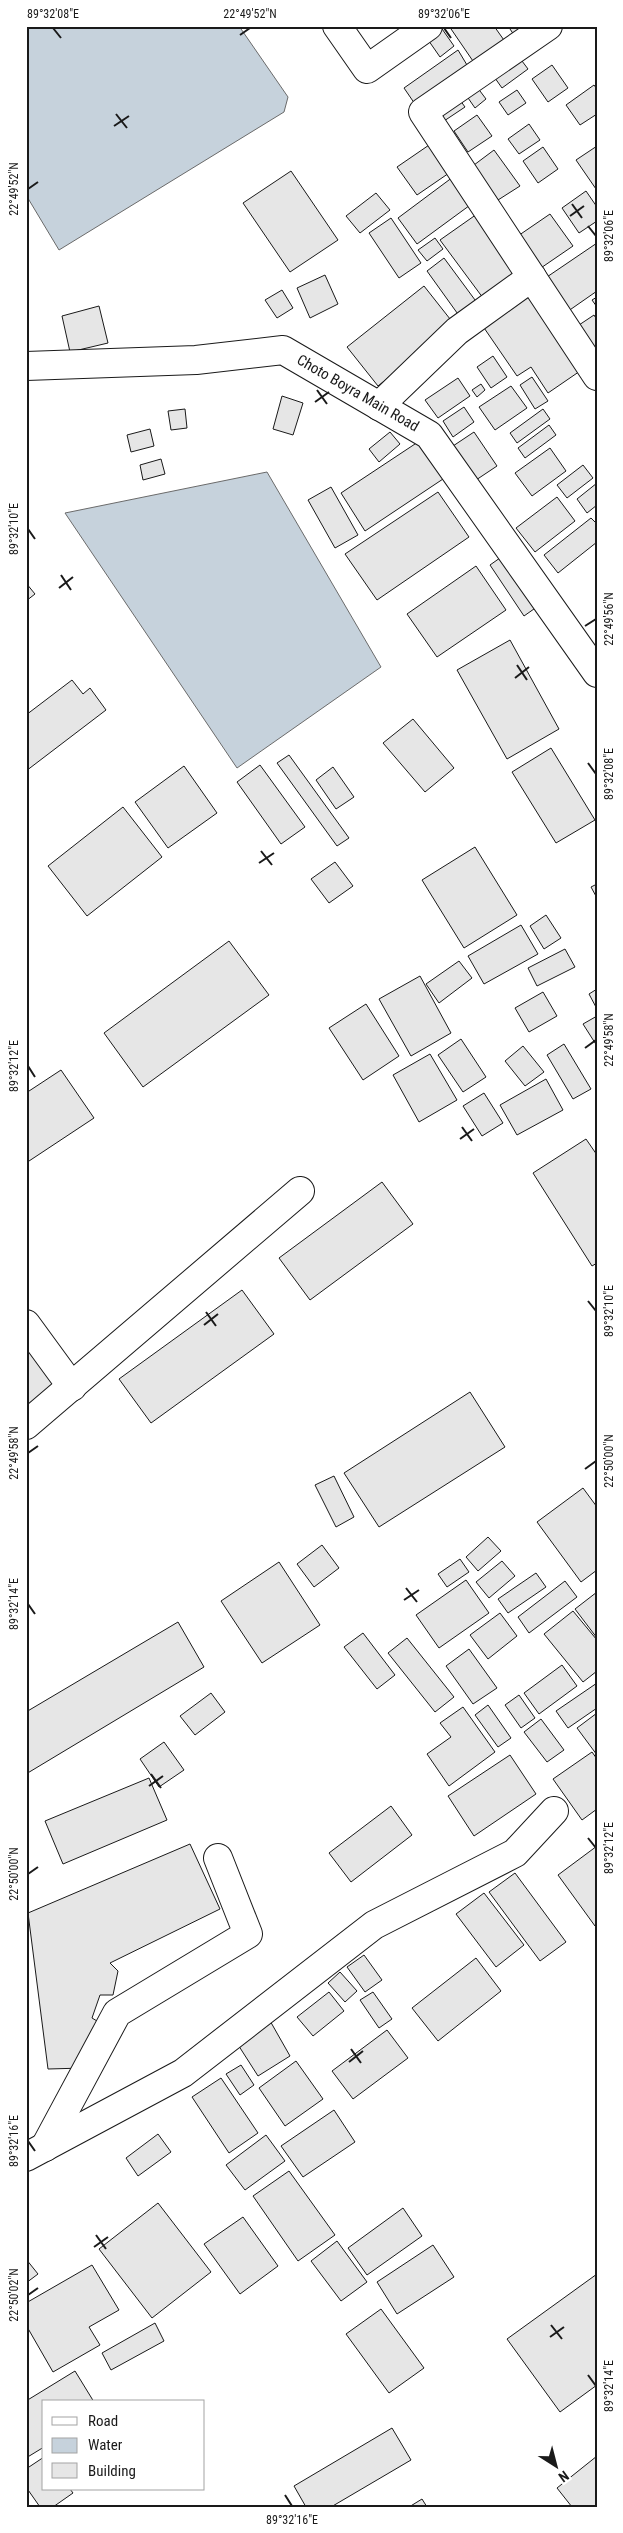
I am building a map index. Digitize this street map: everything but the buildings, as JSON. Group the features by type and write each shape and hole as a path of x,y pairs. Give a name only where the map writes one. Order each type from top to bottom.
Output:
{"street":[{"path":"337,26 367,69 428,26"},
{"path":"548,26 423,112 597,376"},
{"path":"379,406 457,331 532,277"},
{"name":"Choto Boyra Main Road","path":"26,366 196,360 283,350 429,435 597,673"},
{"path":"26,1425 300,1191"},
{"path":"26,1324 72,1386"},
{"path":"35,2152 183,2073 374,1925 515,1853 554,1811"},
{"path":"35,2152 117,2012 248,1934 218,1858"}],"water":[{"path":"26,26 239,26 288,97 284,112 59,250 26,195"},
{"path":"267,472 381,667 237,768 65,513"}]}
